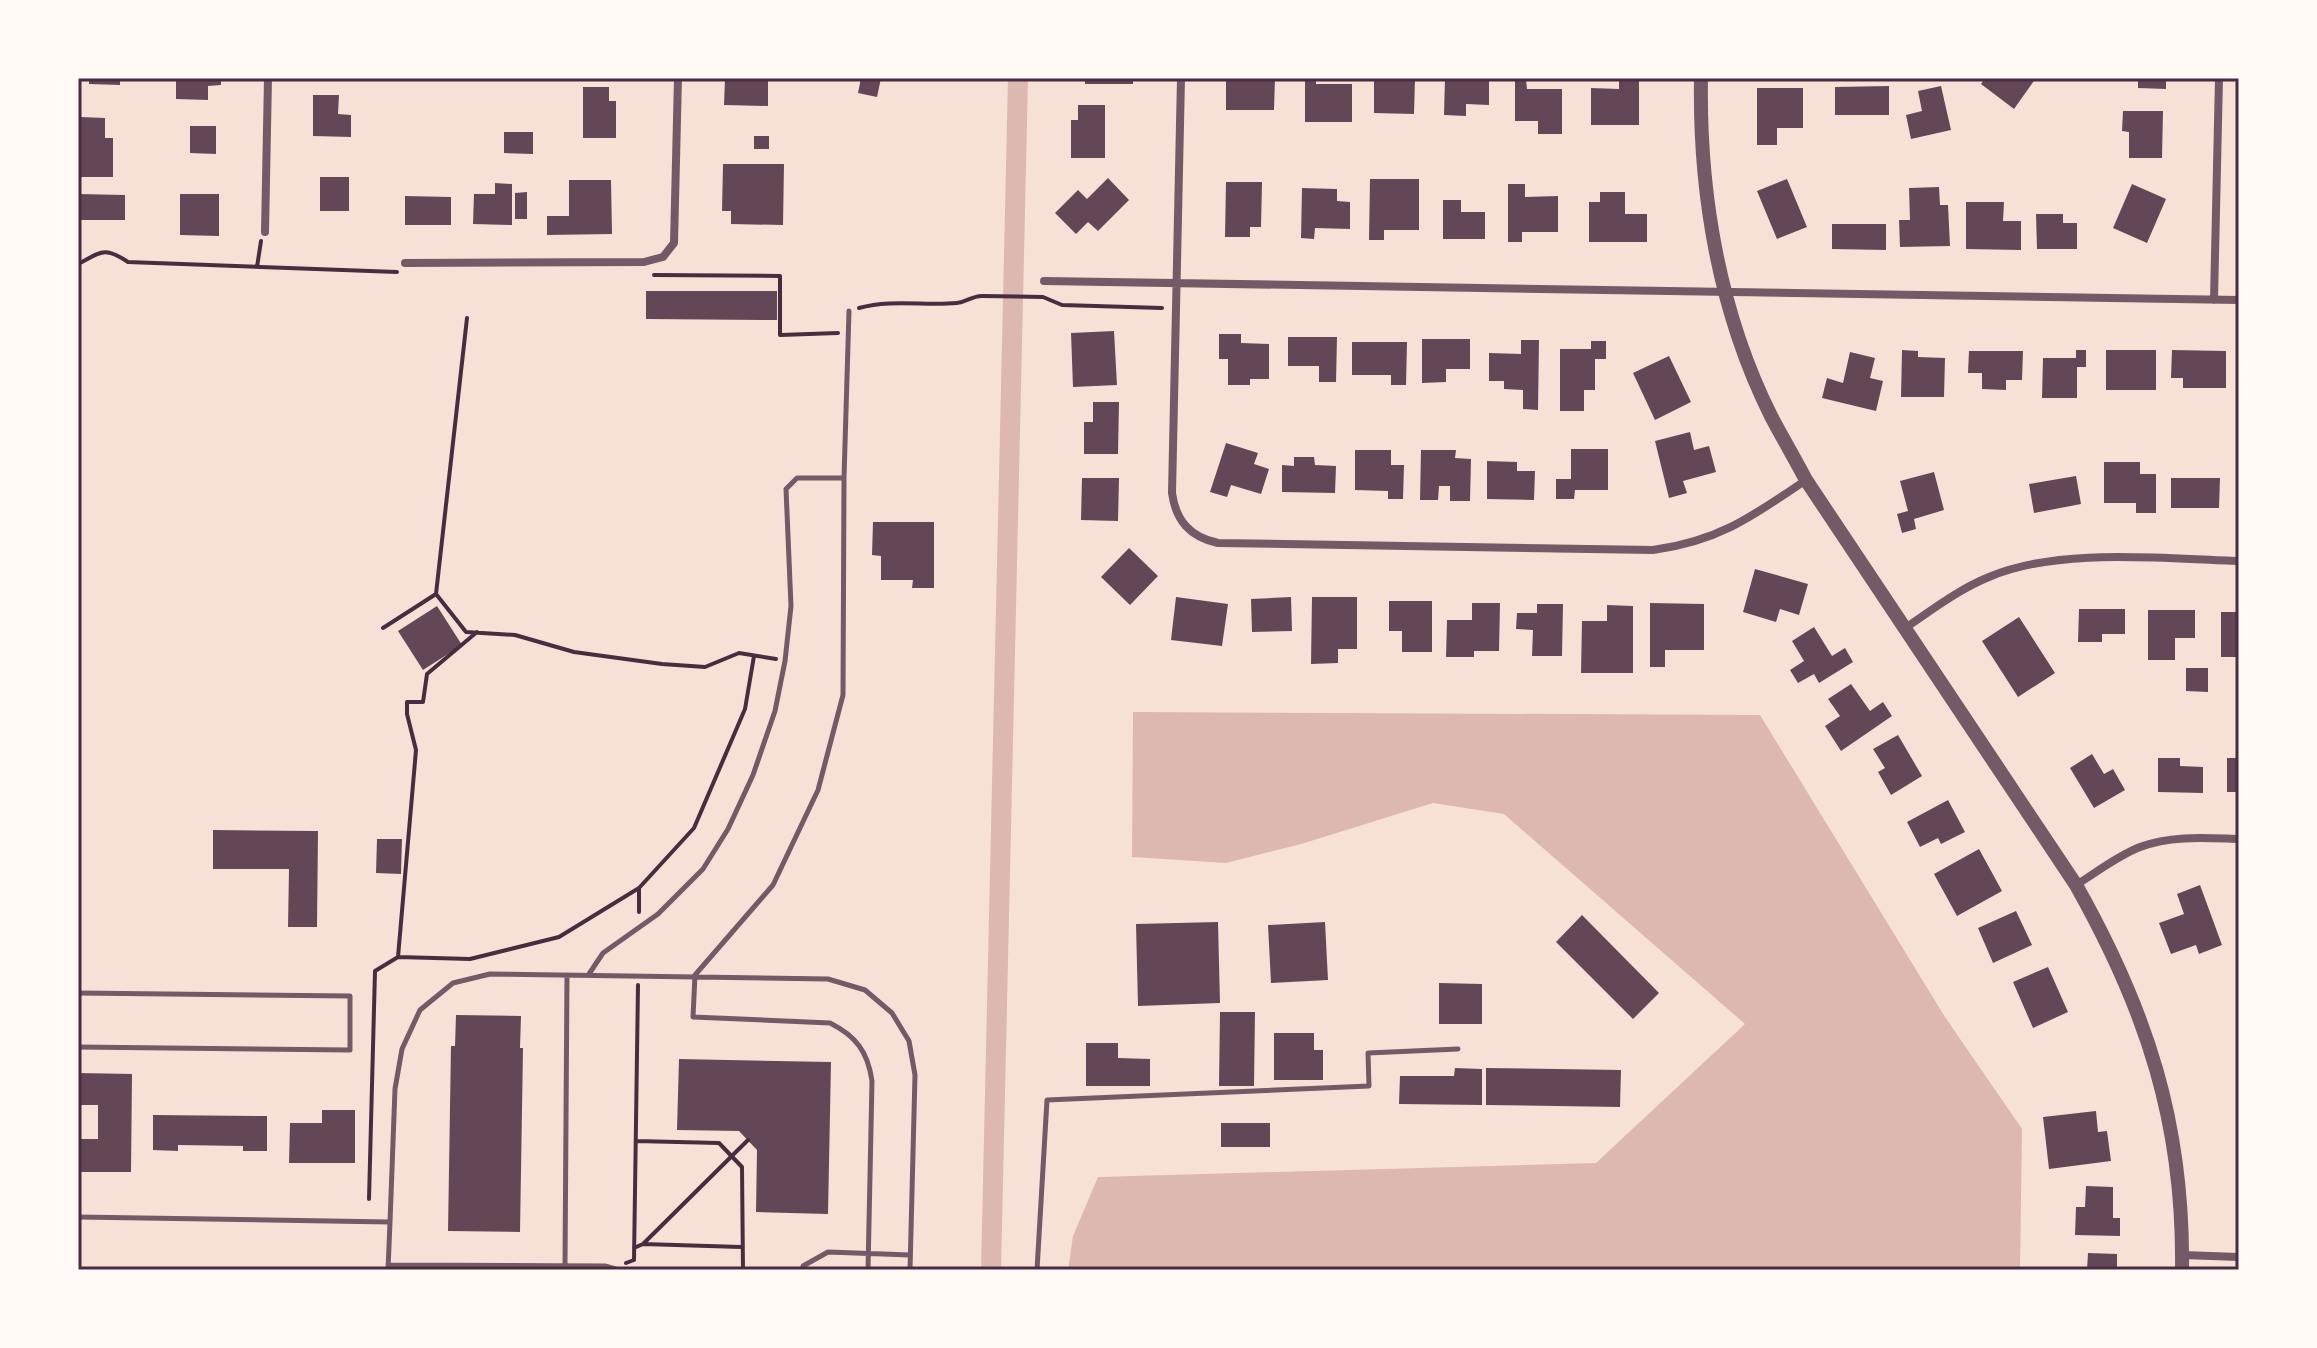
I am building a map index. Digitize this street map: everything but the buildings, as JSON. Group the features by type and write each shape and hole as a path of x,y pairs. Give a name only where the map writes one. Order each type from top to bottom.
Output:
{"street":[{"path":"265,232 268,78"},
{"path":"405,263 644,262 663,257 674,243 678,78"},
{"path":"1181,78 1172,493 1174,508 1190,532 1218,543 1653,550 1683,546 1739,525 1806,480"},
{"path":"1701,78 1703,173 1711,230 1725,292 1770,414 1806,480 2076,885 2104,935 2129,987 2162,1082 2180,1195 2182,1263 2239,1257"},
{"path":"2214,300 2219,78"},
{"path":"1044,281 2239,300"},
{"path":"1905,628 1960,592 2018,566 2082,558 2239,561"},
{"path":"2076,885 2127,853 2156,842 2186,838 2239,839"}],"lane":[{"path":"849,311 843,695 818,790 773,885 695,975 693,1017 830,1023 847,1031 861,1045 869,1062 872,1081 868,1270"},
{"path":"588,975 603,953 658,914 703,869 728,829 753,775 775,711 785,661 791,606 786,489 797,478 844,478"},
{"path":"618,1269 565,1265 388,1267 395,1089 402,1049 420,1010 453,983 490,974 695,975 828,979 865,990 892,1013 909,1041 915,1075 910,1270"},
{"path":"565,1265 567,975"},
{"path":"78,993 350,996 350,1050 78,1047"},
{"path":"1037,1270 1047,1100 1369,1086 1368,1053 1458,1049"},
{"path":"78,1217 390,1222"},
{"path":"802,1270 803,1266 828,1252 910,1255"}],"path":[{"path":"257,267 258,247 265,232"},
{"path":"849,311 881,303 961,303 974,296 1043,297 1062,305 1176,308"},
{"path":"467,318 436,594 466,632 515,635 574,652 662,664 705,667 739,653 785,661"},
{"path":"383,628 436,594"},
{"path":"398,957 416,750 407,702 423,702 427,674 477,632"},
{"path":"369,1199 375,971 398,957 470,959 559,937 639,888 694,828 745,709 754,656"},
{"path":"639,888 639,927"},
{"path":"618,1269 634,1260 638,975"},
{"path":"634,1248 643,1244 748,1140"},
{"path":"636,1141 719,1143 742,1167 743,1270"},
{"path":"643,1244 741,1247"}],"shaded area":[{"path":"1133,712 1760,715 1945,1017 2022,1129 2020,1270 1068,1270 1073,1236 1098,1177 1596,1163 1745,1024 1504,814 1433,803 1301,844 1226,863 1132,857"}],"waterway":[{"path":"991,1270 1018,78"}]}
